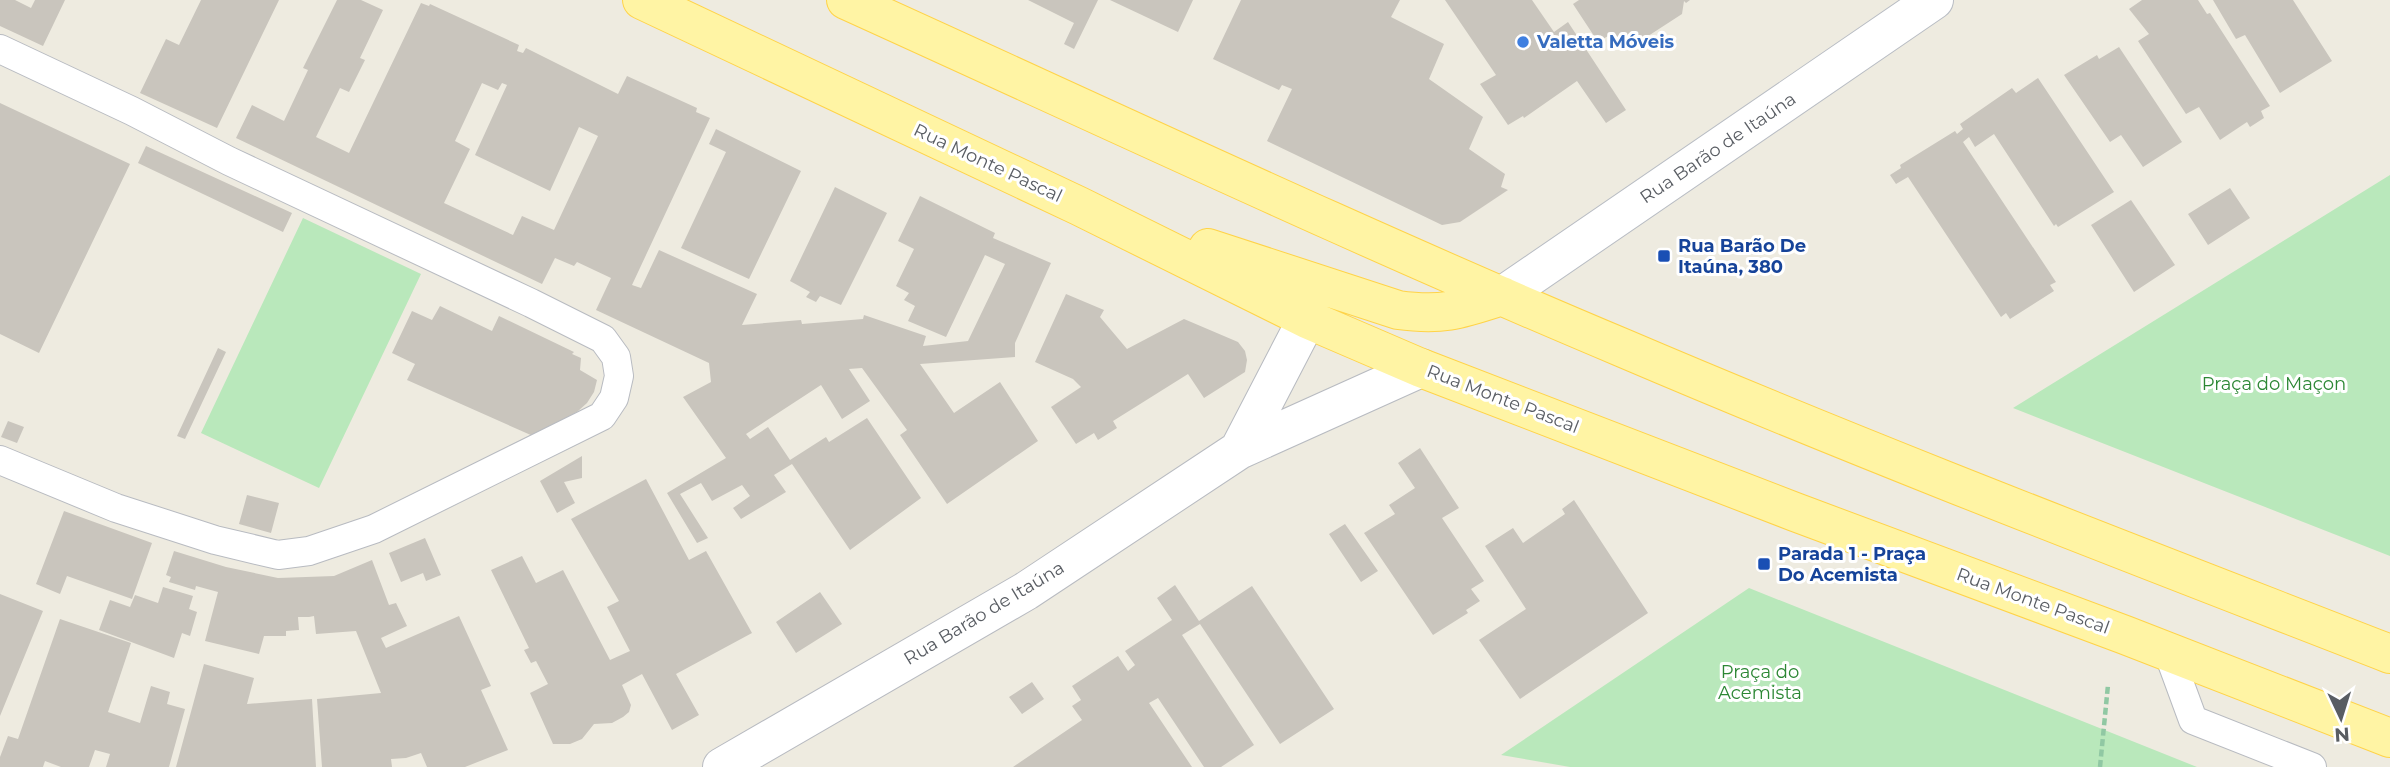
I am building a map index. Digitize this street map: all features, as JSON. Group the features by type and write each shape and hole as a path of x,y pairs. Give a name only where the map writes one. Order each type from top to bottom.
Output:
{"main road":[{"name":"Rua Monte Pascal","path":"642,0 1079,206 1307,319 1421,368 2390,738"},
{"path":"846,0 1626,350 1962,488 2390,654"},
{"path":"1079,206 1398,310 1426,314 1454,312 1502,296"}],"street":[{"name":"Rua Barão de Itaúna","path":"1502,296 1934,0"},
{"name":"Rua Barão de Itaúna","path":"1239,450 1307,319"},
{"name":"Rua Barão de Itaúna","path":"722,767 1026,591 1239,450 1421,368"}],"lane":[{"path":"0,49 603,340 617,357 619,376 614,398 601,416 374,529 309,551 278,555 215,540 116,508 0,460"},
{"path":"2168,652 2193,720 2312,767"}],"path":[{"path":"2100,767 2108,685"}],"green space":[{"name":"Praça do Maçon","path":"2390,175 2390,556 2013,408"},
{"path":"303,218 421,274 319,488 201,433"},
{"name":"Praça do Acemista","path":"1749,588 2197,767 1570,767 1501,755"}],"building":[{"path":"0,0 15,0 31,8 35,0 65,0 43,46 0,26"},
{"path":"201,0 279,0 217,128 140,93 166,39 179,45"},
{"path":"337,0 361,0 383,10 360,58 365,60 349,92 340,88 316,137 349,153 421,3 430,4 519,45 517,51 523,53 526,48 618,94 627,76 697,108 696,112 710,118 632,285 641,288 659,250 757,294 742,325 863,319 864,315 926,336 923,346 968,341 1005,264 985,255 946,337 908,321 915,306 904,300 909,293 896,286 914,249 898,241 920,196 995,233 993,238 1051,263 1015,343 1015,357 920,364 954,413 1000,382 1038,441 947,504 900,435 907,430 862,368 849,369 870,401 842,419 821,385 746,434 750,439 768,427 790,460 826,437 829,442 867,418 921,498 850,550 792,464 774,475 786,492 741,519 733,508 750,496 742,485 712,501 701,483 680,494 708,538 697,543 667,493 726,458 683,397 711,382 709,363 596,310 611,278 577,262 574,266 555,258 542,284 236,138 252,105 284,121 308,70 303,68","holes":["482,83 498,90 502,83 507,85 475,155 550,191 579,127 598,136 554,230 522,216 513,235 444,203 470,149 455,141"]},
{"path":"1028,0 1098,0 1074,49 1064,44 1074,23"},
{"path":"1110,0 1193,0 1178,32"},
{"path":"1241,0 1400,0 1391,17 1444,44 1429,79 1483,117 1469,149 1505,174 1501,187 1508,190 1460,222 1442,225 1267,141 1292,89 1282,85 1279,90 1213,59"},
{"path":"1445,0 1532,0 1554,32 1568,22 1626,110 1606,123 1577,81 1524,118 1523,116 1508,125 1480,84 1496,75"},
{"path":"1579,0 1690,0 1686,3 1684,1 1682,14 1625,51 1613,33 1598,42 1573,4"},
{"path":"2142,0 2198,0 2207,14 2210,13 2270,106 2261,111 2264,118 2250,127 2247,122 2220,140 2199,107 2186,114 2138,41 2149,34 2129,9"},
{"path":"2213,0 2293,0 2332,61 2280,93 2245,35 2236,39"},
{"path":"2119,47 2182,142 2143,167 2121,135 2110,142 2064,75 2097,55 2099,59"},
{"path":"2038,78 2114,192 2058,227 2056,224 2054,226 1994,134 1975,147 1969,137 1963,142 2056,282 2050,285 2054,291 2010,319 2006,313 2001,317 1908,177 1896,184 1890,175 1901,168 1900,165 1955,131 1957,134 1963,129 1960,124 2012,88 2016,93"},
{"path":"0,103 130,164 39,353 0,334"},
{"path":"716,129 801,171 749,279 681,248 726,152 709,144"},
{"path":"146,146 292,213 283,232 138,163"},
{"path":"835,187 887,213 841,305 820,296 816,302 806,297 810,292 790,281"},
{"path":"2230,188 2250,218 2208,245 2188,214"},
{"path":"2131,200 2175,265 2134,292 2091,225"},
{"path":"1066,294 1104,310 1100,317 1127,349 1184,319 1238,342 1245,351 1245,372 1204,398 1188,374 1113,421 1117,428 1098,440 1094,433 1076,444 1051,407 1081,387 1073,379 1035,362"},
{"path":"440,306 492,331 499,316 574,352 572,354 581,358 580,370 597,380 594,392 577,412 533,436 407,380 415,364 392,353 412,311 432,320"},
{"path":"218,348 226,352 185,439 177,436"},
{"path":"8,421 24,427 17,443 1,437"},
{"path":"1420,448 1459,508 1442,518 1484,581 1471,589 1480,601 1466,610 1468,613 1433,635 1364,533 1395,514 1389,505 1415,488 1398,463"},
{"path":"582,456 582,478 564,482 575,503 557,513 540,481"},
{"path":"646,479 689,560 706,551 752,633 676,674 699,715 672,730 642,674 622,685 631,705 629,712 623,717 612,723 594,724 582,739 570,744 553,744 530,693 548,684 536,661 531,663 524,650 529,648 491,570 522,556 536,583 563,570 610,660 630,651 607,607 619,601 571,519"},
{"path":"247,495 279,503 271,533 239,524"},
{"path":"1574,500 1648,613 1520,699 1479,640 1526,609 1485,546 1513,528 1523,543 1565,514 1562,509"},
{"path":"64,511 152,543 132,599 67,576 60,594 36,584"},
{"path":"1345,524 1378,571 1361,582 1329,534"},
{"path":"425,538 441,575 426,581 423,573 401,582 389,553"},
{"path":"174,551 226,567 278,578 334,576 372,560 389,605 396,603 407,626 381,638 386,648 459,616 491,686 481,690 508,750 465,767 427,767 421,753 391,759 392,767 322,767 317,699 381,693 356,631 316,634 314,616 298,617 299,630 286,631 286,636 264,636 259,654 205,641 218,592 196,586 195,590 169,582 171,577 166,575"},
{"path":"1175,585 1199,621 1252,586 1334,709 1280,744 1200,624 1182,635 1254,745 1221,767 1204,767 1158,698 1149,703 1192,767 1013,767 1082,720 1072,706 1081,700 1072,686 1118,656 1128,671 1135,665 1125,651 1172,620 1157,598"},
{"path":"163,587 193,596 189,609 197,612 190,636 182,633 174,658 99,630 110,600 130,607 135,595 158,603"},
{"path":"820,592 842,624 796,653 776,622"},
{"path":"0,594 43,611 0,716"},
{"path":"60,619 131,643 108,712 140,723 151,686 170,692 167,704 185,709 169,767 106,767 110,754 95,750 89,767 61,767 45,761 43,767 0,767 0,757 8,736 18,739"},
{"path":"204,664 254,678 247,704 312,699 316,767 176,767"},
{"path":"1032,682 1044,699 1022,714 1009,697"}],"place":[{"name":"Valetta Móveis","path":"1523,42"},
{"name":"Rua Barão De Itaúna, 380","path":"1664,256"},
{"name":"Parada 1 - Praça Do Acemista","path":"1764,564"}]}
